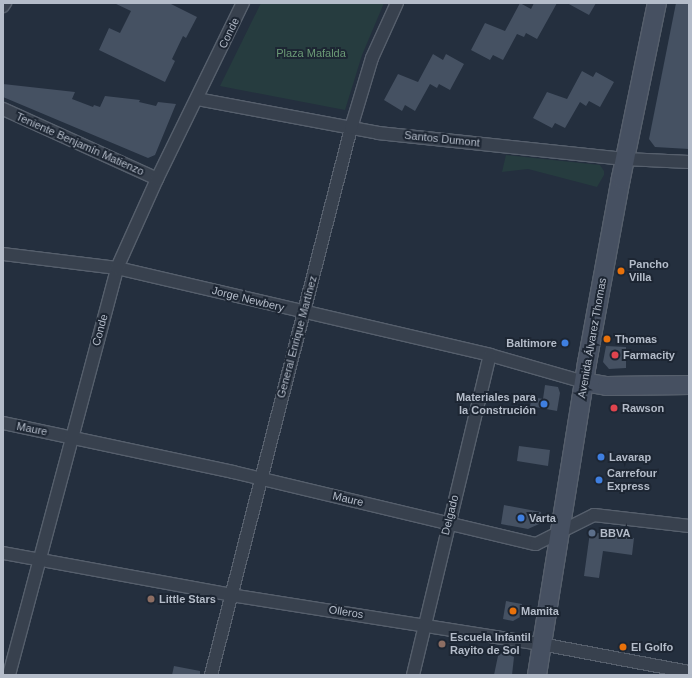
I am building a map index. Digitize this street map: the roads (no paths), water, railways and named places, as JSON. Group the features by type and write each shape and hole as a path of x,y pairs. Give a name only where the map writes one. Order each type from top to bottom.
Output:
{"main road":[{"name":"Avenida Álvarez Thomas","path":"537,675 584,382 625,159 657,3"},
{"path":"584,382 607,386 689,385"}],"street":[{"name":"Conde","path":"8,675 41,559 117,268 157,179 243,3"},
{"name":"General Enrique Martínez","path":"211,675 351,128 372,58 398,3"},
{"name":"Santos Dumont","path":"197,99 351,128 625,159 689,162"},
{"name":"Teniente Benjamín Matienzo","path":"3,109 157,179"},
{"name":"Jorge Newbery","path":"3,254 117,268 304,313 490,355 584,382"},
{"name":"Delgado","path":"413,675 426,624 448,523 490,355"},
{"name":"Maure","path":"3,423 72,436 536,544 594,515 689,526"},
{"name":"Olleros","path":"3,553 231,595 426,624 689,672"}],"place":[{"name":"Pancho Villa","path":"621,271"},
{"name":"Thomas","path":"607,339"},
{"name":"Baltimore","path":"565,343"},
{"name":"Farmacity","path":"615,355"},
{"name":"Materiales para la Construción","path":"544,404"},
{"name":"Rawson","path":"614,408"},
{"name":"Lavarap","path":"601,457"},
{"name":"Carrefour Express","path":"599,480"},
{"name":"Varta","path":"521,518"},
{"name":"BBVA","path":"592,533"},
{"name":"Little Stars","path":"151,599"},
{"name":"Mamita","path":"513,611"},
{"name":"Escuela Infantil Rayito de Sol","path":"442,644"},
{"name":"El Golfo","path":"623,647"}],"park label":[{"name":"Plaza Mafalda","path":"311,53"}]}
